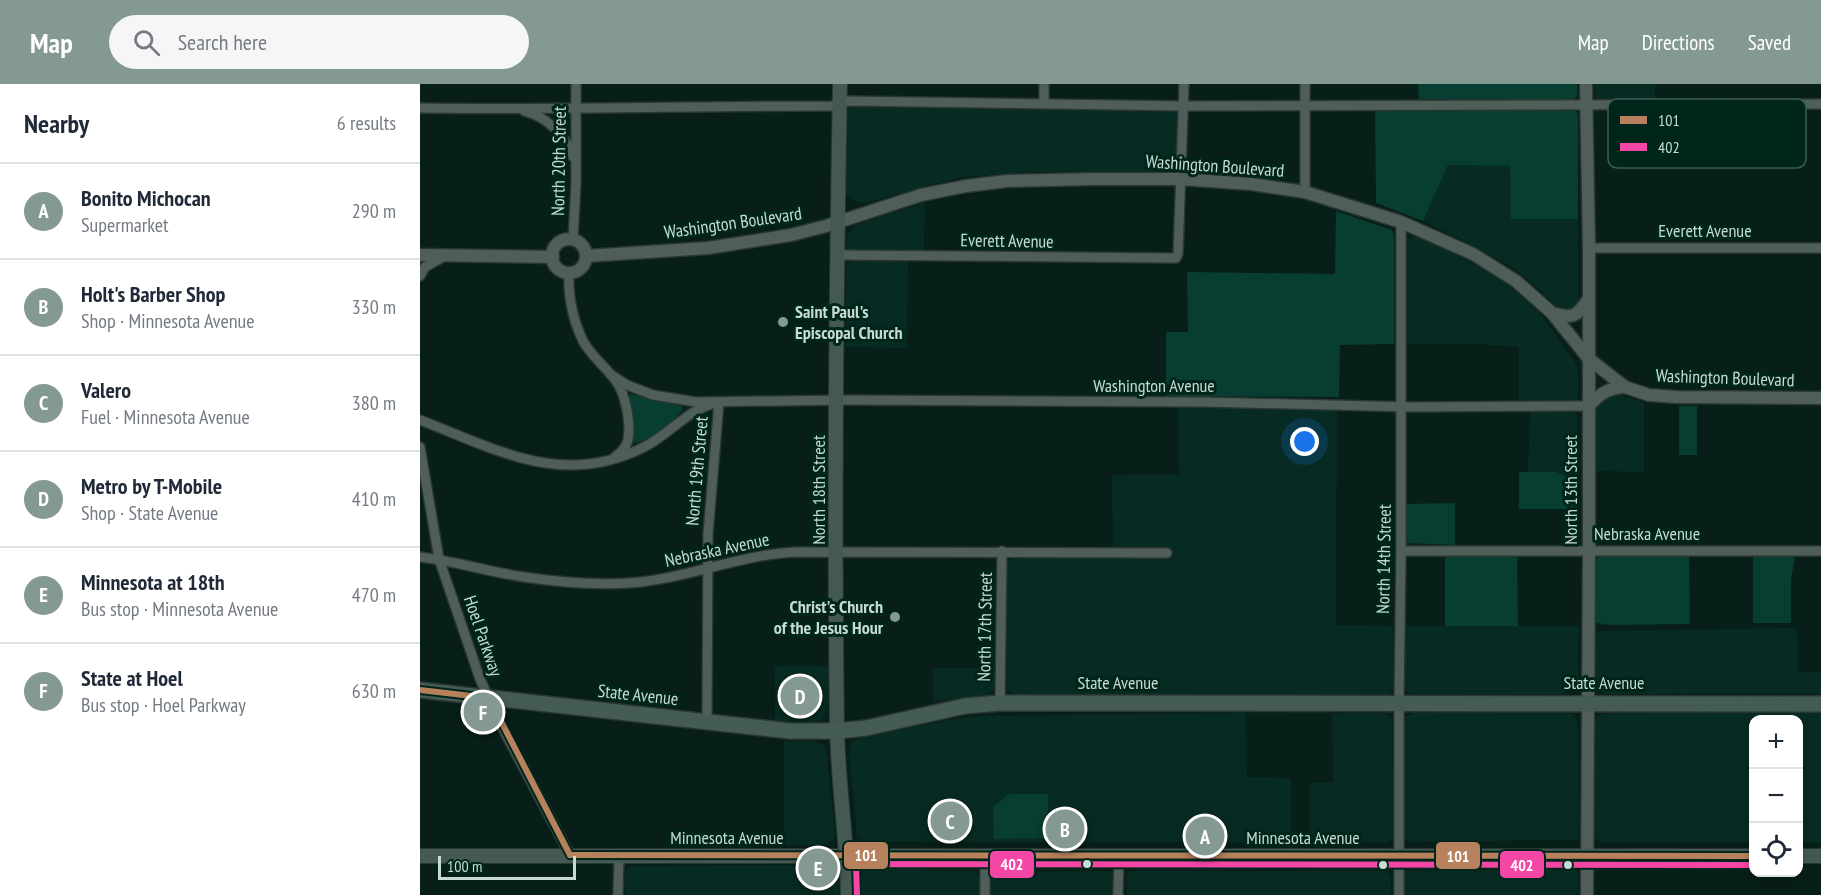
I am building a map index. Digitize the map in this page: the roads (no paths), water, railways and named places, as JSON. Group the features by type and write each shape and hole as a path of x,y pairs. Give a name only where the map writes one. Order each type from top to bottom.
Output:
{"main road":[{"name":"North 18th Street","path":"840,84 837,731 848,895"},
{"name":"State Avenue","path":"420,690 790,731 837,731 866,728 965,706 1000,703 1821,704"},
{"name":"Minnesota Avenue","path":"420,856 1749,856"},
{"path":"1803,856 1821,856"}],"street":[{"name":"North 20th Street","path":"573,239 576,183 576,84"},
{"path":"1044,84 1044,103"},
{"path":"1181,179 1184,84"},
{"path":"1305,84 1305,192"},
{"name":"North 13th Street","path":"1586,84 1589,248 1587,895"},
{"path":"420,108 518,110 576,107 832,106 848,101 1184,106 1608,104"},
{"path":"518,110 528,111 549,122 569,145 574,159 576,183"},
{"name":"Everett Avenue","path":"838,255 1176,258 1181,179"},
{"name":"Washington Boulevard","path":"586,256 708,248 753,242 826,226 921,195 1007,181 1181,179 1251,184 1305,192 1401,222 1473,254 1516,281 1552,314 1589,358 1625,387 1649,395 1677,398 1821,398"},
{"name":"North 14th Street","path":"1399,895 1401,222"},
{"path":"573,239 583,245 586,256 581,268 569,273 556,266 552,257 558,243 573,239"},
{"name":"Everett Avenue","path":"1589,248 1821,248"},
{"path":"420,255 552,257"},
{"path":"420,276 425,267 432,262 454,255"},
{"path":"569,273 569,294 577,327 584,343 618,383 626,411 628,440 621,453 601,464"},
{"path":"1552,314 1573,316 1580,312 1589,299"},
{"name":"Washington Avenue","path":"610,374 627,385 653,395 685,401 837,400 1589,406"},
{"path":"1589,406 1604,392 1625,387"},
{"name":"Washington Avenue","path":"420,420 538,463 566,466 601,464 620,459 647,446 696,409 719,402"},
{"name":"North 19th Street","path":"707,723 710,489 719,402"},
{"name":"Hoel Parkway","path":"420,447 439,559 480,680 570,855"},
{"name":"Nebraska Avenue","path":"420,557 524,577 617,583 654,580 773,553 837,551 1167,553"},
{"name":"North 17th Street","path":"1000,703 1002,551"},
{"name":"Nebraska Avenue","path":"1401,551 1821,551"},
{"path":"618,895 619,855"},
{"path":"985,855 985,895"},
{"path":"1118,895 1119,856"}],"place":[{"name":"Saint Paul's Episcopal Church","path":"783,322"},
{"name":"Christ's Church of the Jesus Hour","path":"895,617"},
{"name":"Metro by T-Mobile","path":"800,696"},
{"name":"State at Hoel","path":"483,712"},
{"name":"Valero","path":"950,821"},
{"name":"Holt's Barber Shop","path":"1065,829"},
{"name":"Bonito Michocan","path":"1205,836"},
{"name":"Minnesota at 18th","path":"818,868"}]}
